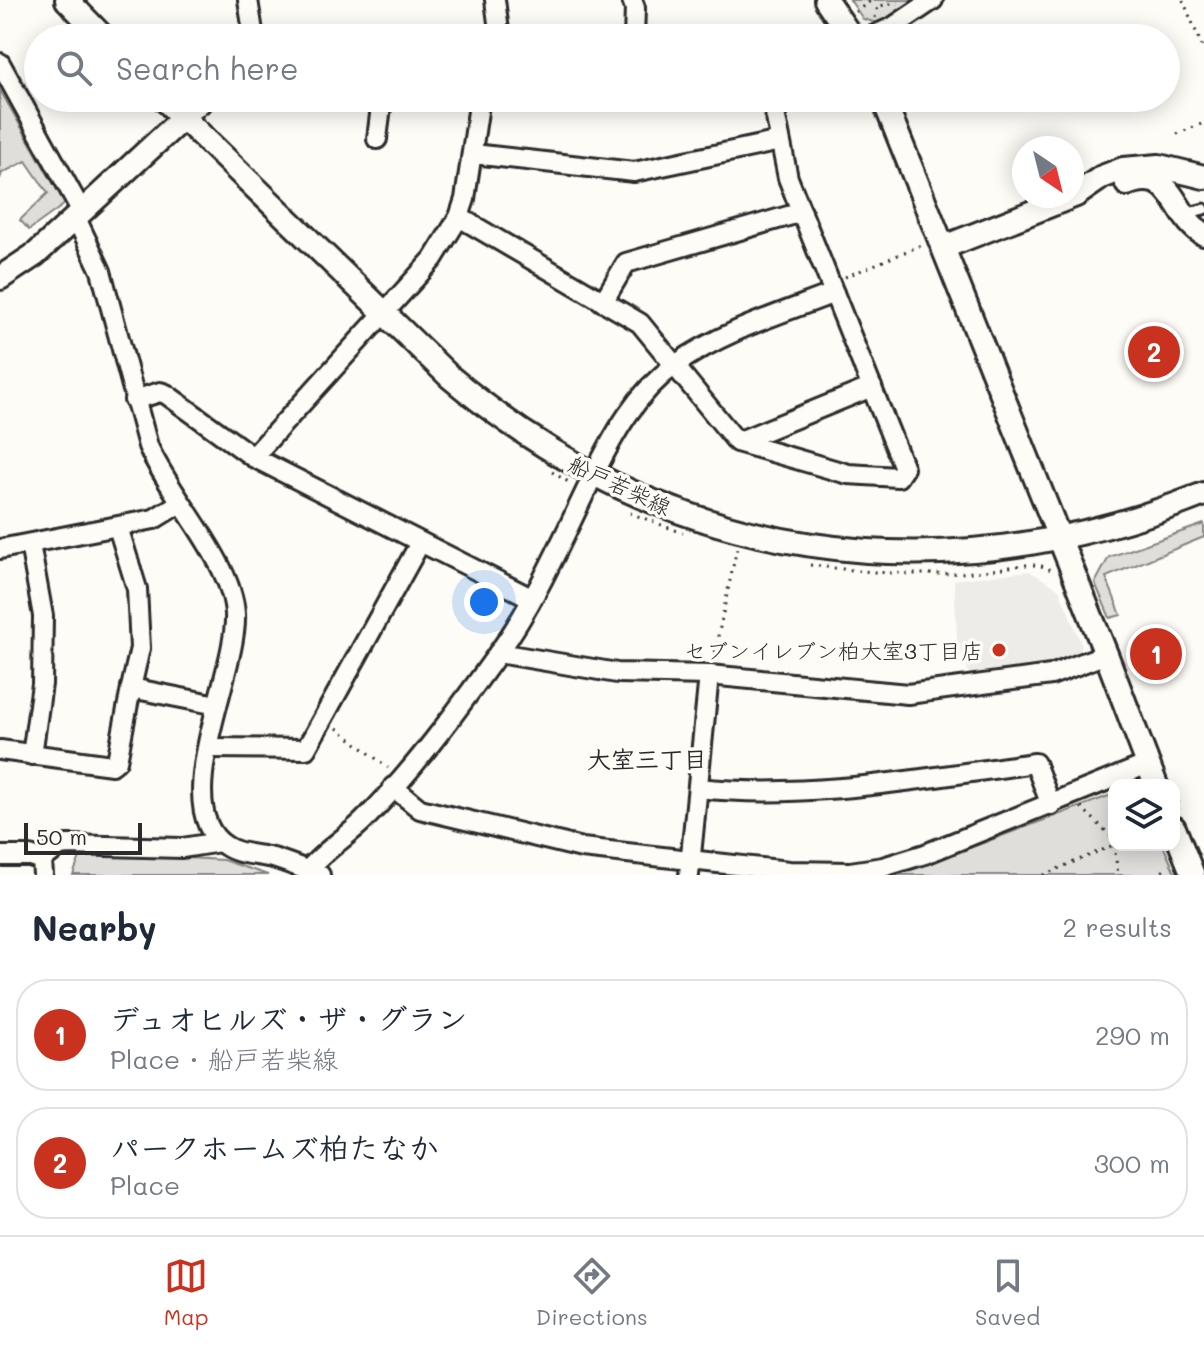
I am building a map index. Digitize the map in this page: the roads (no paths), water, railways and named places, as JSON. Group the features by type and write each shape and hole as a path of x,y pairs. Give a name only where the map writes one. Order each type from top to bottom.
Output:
{"street":[{"path":"67,0 90,24"},
{"path":"248,0 252,24"},
{"path":"495,0 498,24"},
{"path":"632,0 634,24"},
{"path":"826,0 852,24"},
{"path":"897,24 933,0"},
{"path":"0,63 24,109"},
{"path":"25,112 79,215 101,271 134,400 158,469 215,558 232,597 234,635 201,771 201,807 206,823 220,842 235,850 273,858 314,873 322,853 361,823 498,653 531,598 623,419 644,393 675,365 710,343 832,288"},
{"name":"船戸若柴線","path":"177,112 383,313 486,408 594,476 664,508 708,522 818,545 887,553 935,554 1059,539 1119,524 1204,494"},
{"path":"0,278 36,254 190,112"},
{"path":"377,139 380,112"},
{"path":"253,457 433,259 459,217 465,199 478,112"},
{"path":"459,217 640,323 737,442 848,474 898,477 904,468 788,178 775,112"},
{"path":"396,783 420,809 582,848 690,868 820,873 884,871 1070,796 1152,774 1059,539 933,246 888,112"},
{"path":"473,154 634,172 780,141"},
{"path":"1084,189 1102,177 1141,166 1159,166 1204,178"},
{"path":"1204,178 1184,194 1191,224 1204,234"},
{"path":"1084,194 1149,179 1190,210"},
{"path":"933,246 1040,208"},
{"path":"603,302 626,263 802,212"},
{"path":"737,442 872,387"},
{"path":"134,400 160,392 253,457 531,598"},
{"path":"0,549 154,519 180,503"},
{"path":"0,750 112,765 117,761 140,648 137,589 118,527"},
{"path":"209,748 306,749 420,543"},
{"path":"30,544 43,616 42,684 32,755"},
{"path":"498,653 617,673 709,675 908,694 1051,675 1106,654"},
{"path":"690,868 709,675"},
{"path":"131,688 217,705"},
{"path":"698,788 753,793 822,791 1035,763 1051,805"},
{"path":"0,856 30,856 42,867 60,846 182,848 220,842"},
{"path":"1180,843 1193,875"}],"place":[{"name":"パークホームズ柏たなか","path":"1154,352"},
{"name":"セブンイレブン柏大室3丁目店","path":"999,650"},
{"name":"デュオヒルズ・ザ・グラン","path":"1156,654"}],"district":[{"name":"大室三丁目","path":"647,758"}]}
